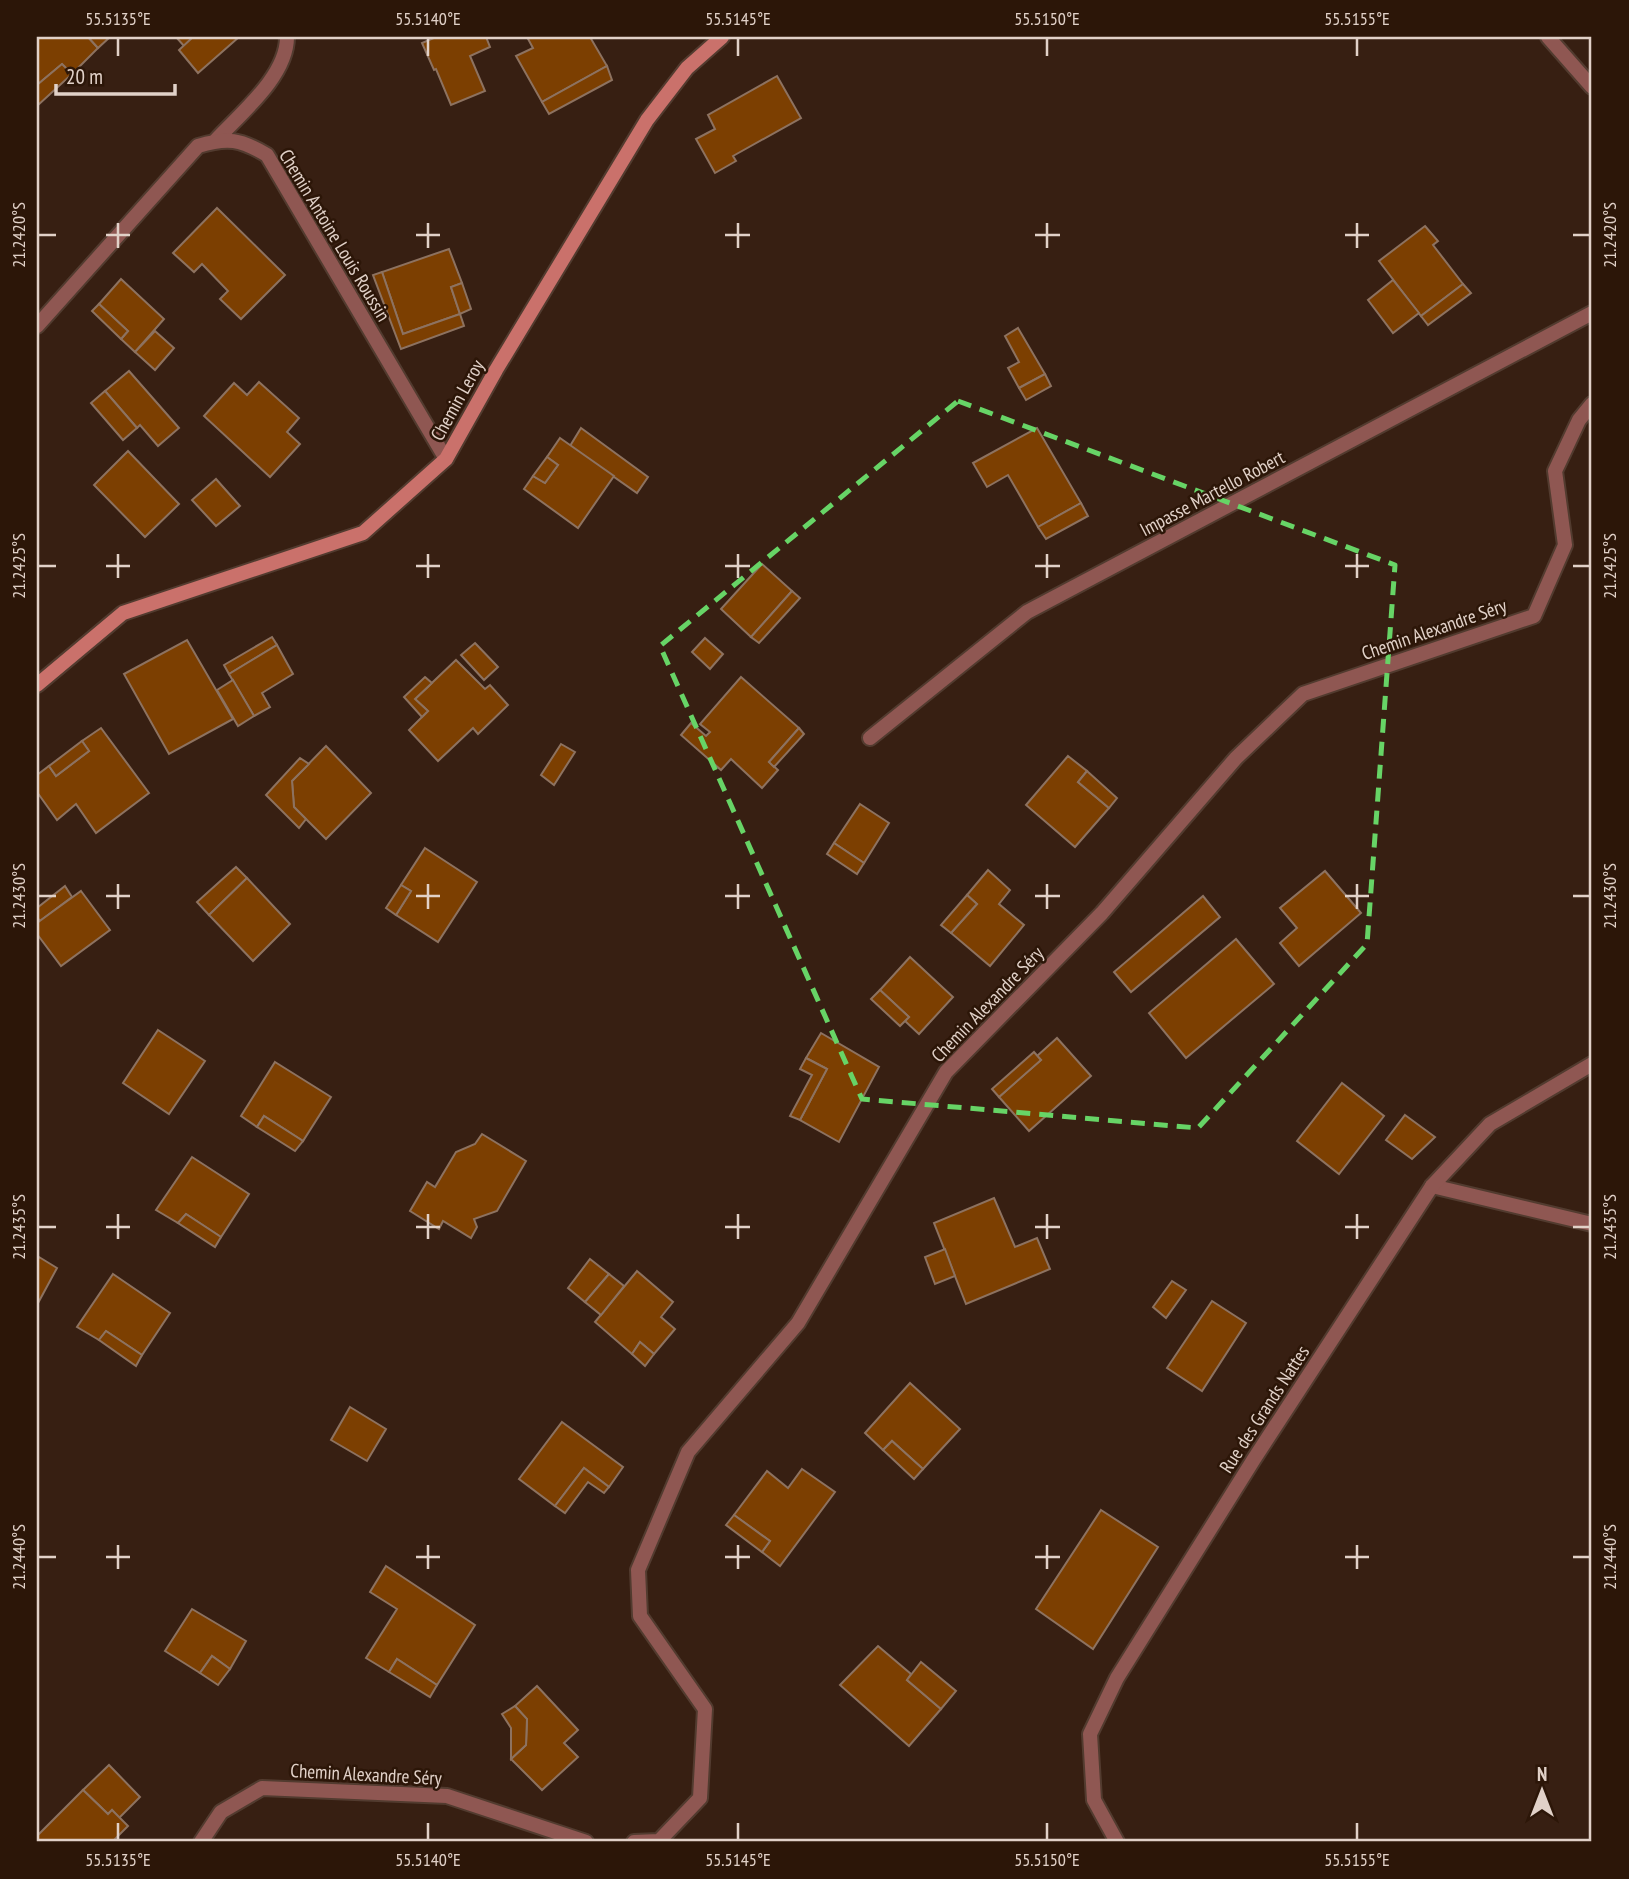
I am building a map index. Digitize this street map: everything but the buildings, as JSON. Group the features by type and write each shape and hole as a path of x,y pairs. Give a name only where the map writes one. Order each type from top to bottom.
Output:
{"street":[{"path":"37,326 198,146 216,140 274,78 283,58 287,37"},
{"name":"Chemin Leroy","path":"37,685 123,613 363,533 446,459 496,370 647,120 687,68 722,37"},
{"path":"1548,37 1592,87"},
{"name":"Chemin Antoine Louis Roussin","path":"216,140 236,140 267,155 446,459"},
{"name":"Impasse Martello Robert","path":"870,738 1027,612 1592,313"},
{"name":"Chemin Alexandre Séry","path":"634,1842 659,1841 700,1798 705,1709 640,1616 638,1581 638,1570 688,1452 798,1323 946,1072 1102,914 1236,758 1303,694 1534,616 1565,545 1555,471 1579,420 1592,404"},
{"name":"Rue des Grands Nattes","path":"1117,1842 1094,1800 1090,1734 1117,1678 1254,1459 1432,1186 1490,1124 1592,1064"},
{"path":"1432,1186 1592,1224"},
{"name":"Chemin Alexandre Séry","path":"201,1842 221,1812 262,1788 447,1796 586,1842"}],"highlighted area":[{"path":"958,401 1395,565 1367,944 1198,1128 862,1099 660,646"}]}
